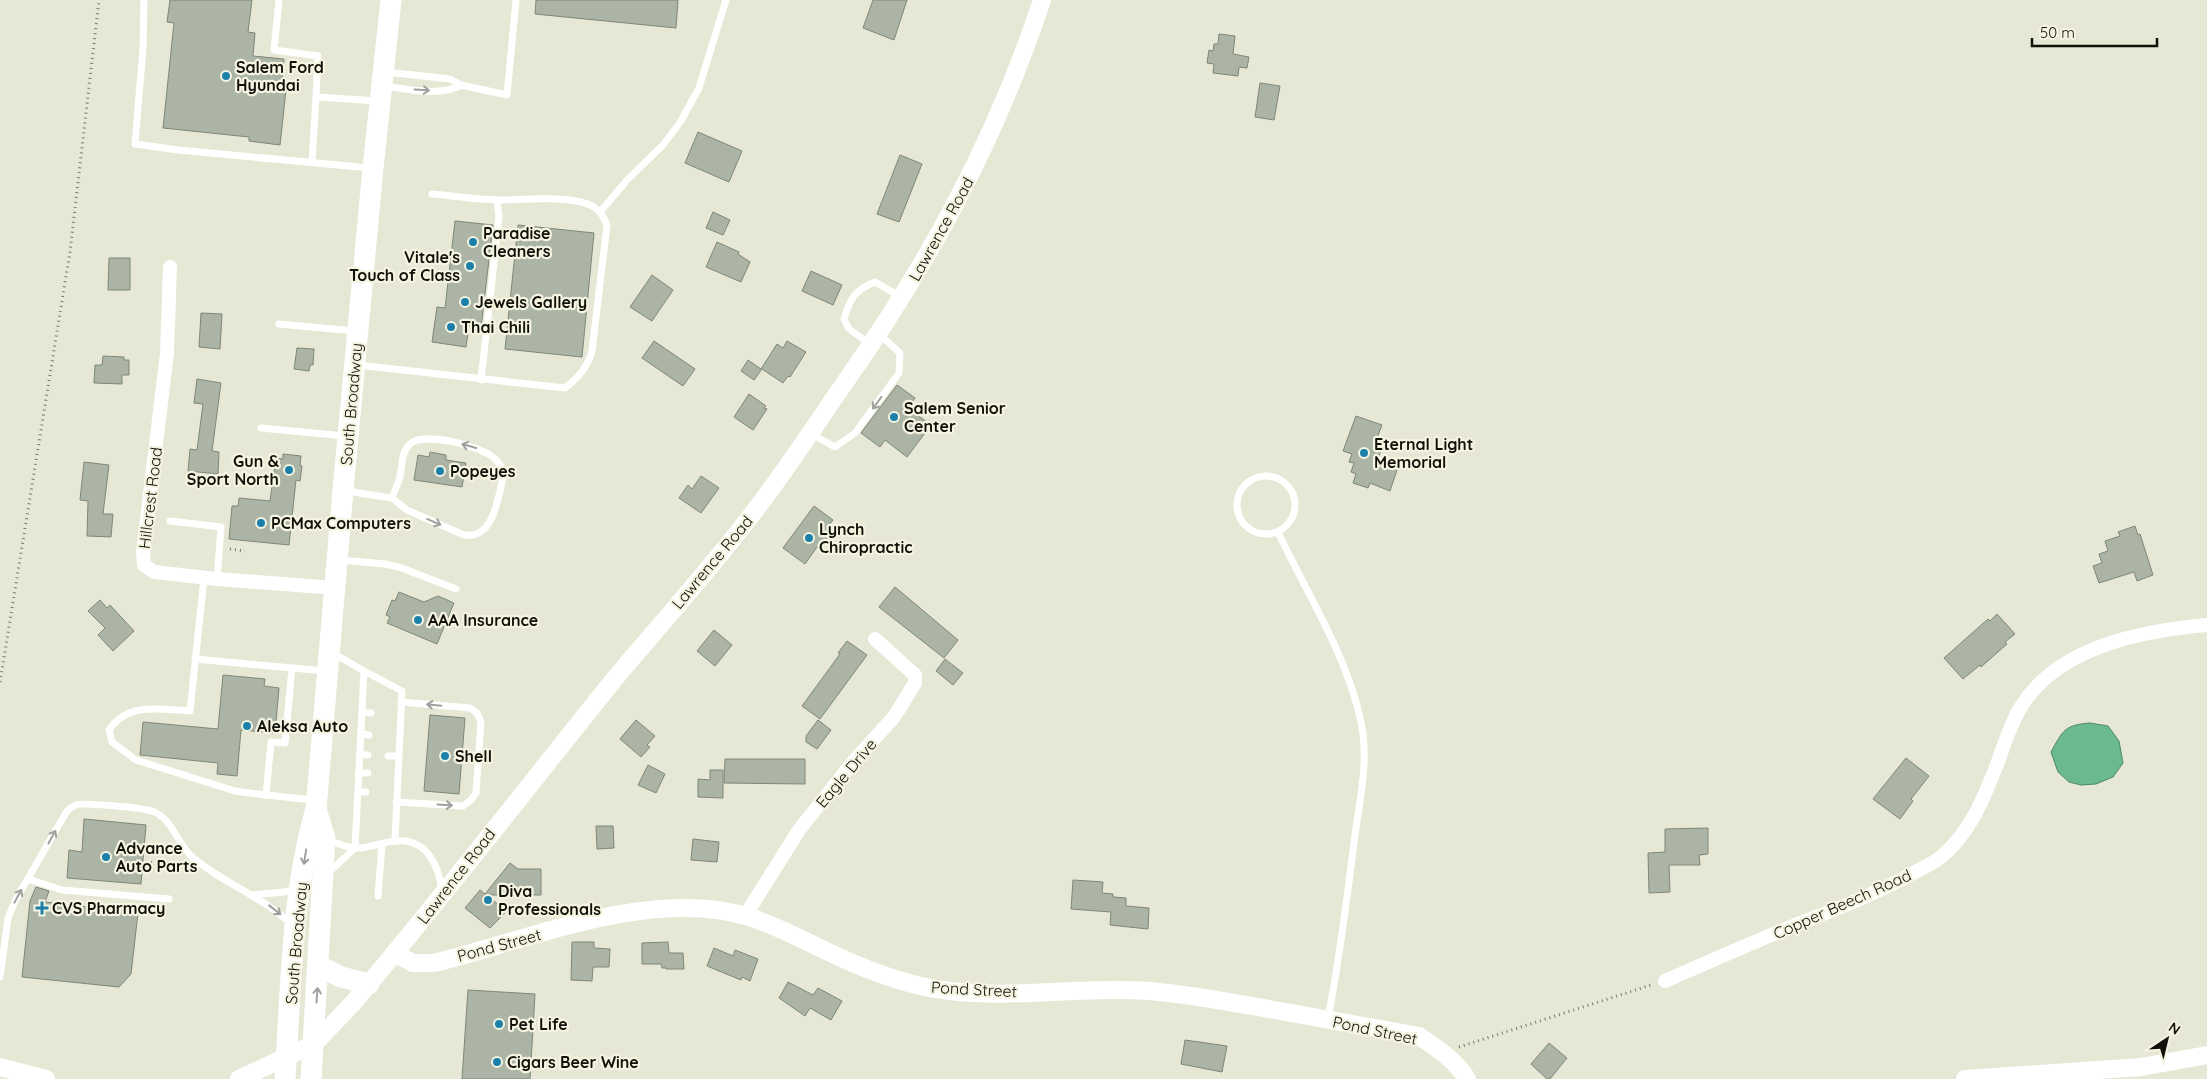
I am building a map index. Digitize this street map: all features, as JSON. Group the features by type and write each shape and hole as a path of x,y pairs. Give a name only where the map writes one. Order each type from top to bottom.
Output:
{"main road":[{"name":"South Broadway","path":"285,1079 300,888 308,835 316,804 373,168 391,0"},
{"name":"South Broadway","path":"311,1079 325,838 316,804"},
{"path":"319,966 341,977 369,984"}],"street":[{"name":"Lawrence Road","path":"243,1078 314,1044 369,984 636,653 750,518 875,340 944,225 981,156 1026,48 1042,0"},
{"name":"Hillcrest Road","path":"170,267 168,353 143,552 144,565 154,572 210,579 335,588"},
{"name":"Copper Beech Road","path":"1666,981 1761,939 1853,902 1940,858 1954,844 1976,812 2013,722 2022,705 2034,689 2049,675 2065,664 2101,647 2138,635 2207,625"},
{"name":"Eagle Drive","path":"745,916 799,830 853,762 894,716 915,683 915,675 875,639"},
{"name":"Pond Street","path":"394,954 412,963 434,963 597,919 676,908 717,909 771,924 875,973 912,984 950,991 988,993 1086,990 1184,994 1419,1036 1442,1052 1461,1070 1467,1079"},
{"path":"1964,1079 2141,1067 2207,1055"},
{"path":"0,1067 46,1079"}],"lane":[{"path":"144,0 143,48 136,144 178,150 373,168"},
{"path":"279,0 274,50 318,56 312,162"},
{"path":"316,97 381,86 450,79 461,85 507,95 516,0"},
{"path":"600,212 628,178 663,145 681,121 699,88 726,0"},
{"path":"381,86 422,90 452,90 461,85"},
{"path":"355,365 565,388 578,378 592,351 607,225 600,212 594,206 552,198 497,200 432,194"},
{"path":"482,380 499,217 497,200"},
{"path":"810,434 835,447 855,433 899,373 900,353 849,329 844,319 849,302 861,288 875,282 902,297"},
{"path":"280,324 358,331"},
{"path":"261,428 348,436"},
{"path":"343,490 392,498 407,510 464,535 474,536 482,533 489,525 504,474 501,465 493,456 477,448 427,438 416,440 404,452 400,479 392,498"},
{"path":"1273,476 1289,486 1294,495 1296,505 1294,515 1290,523 1278,532 1264,535 1246,527 1240,520 1237,501 1240,492 1254,478 1273,476"},
{"path":"170,521 221,527 195,659 190,711 146,708 126,714 115,721 109,730 112,742 136,760 235,791 316,804"},
{"path":"1278,532 1345,670 1357,707 1364,740 1360,796 1338,964 1328,1020"},
{"path":"337,560 385,564 402,568 456,589"},
{"path":"195,659 292,668 330,661 364,671 402,691 395,841"},
{"path":"266,795 271,742 285,743 292,668"},
{"path":"323,878 354,848 364,671"},
{"path":"396,802 463,806 471,800 476,793 481,722 477,713 470,708 401,702"},
{"path":"362,712 371,712"},
{"path":"391,714 400,714"},
{"path":"361,734 369,735"},
{"path":"390,736 399,736"},
{"path":"360,755 368,755"},
{"path":"388,756 398,756"},
{"path":"358,773 368,773"},
{"path":"388,773 397,774"},
{"path":"358,792 366,792"},
{"path":"388,793 396,793"},
{"path":"0,977 8,918 66,811 76,804 152,811 161,816 178,842 194,858 243,891 272,907 296,929"},
{"path":"325,838 337,844 354,848 395,841 412,842 426,851 438,869 442,894"},
{"path":"378,896 382,844"},
{"path":"28,880 62,890 169,898"},
{"path":"251,895 284,892 300,888"}],"path":[{"path":"0,682 70,252 99,0"},
{"path":"146,862 163,864"},
{"path":"1442,1052 1666,981"}],"shaded area":[{"path":"2090,723 2108,726 2119,741 2123,763 2113,777 2096,784 2081,785 2069,782 2058,772 2051,752 2062,734 2070,727"}],"building":[{"name":"Salem Ford Hyundai","path":"170,0 252,0 248,32 255,33 253,56 284,59 281,90 286,90 280,145 249,141 249,137 163,128 174,23 167,22"},
{"path":"536,0 678,0 676,28 535,14"},
{"path":"873,0 907,0 894,40 863,28"},
{"path":"1219,34 1235,36 1233,54 1249,57 1247,68 1239,67 1238,76 1213,73 1214,64 1207,63 1209,50 1213,51 1214,44 1218,44"},
{"path":"1260,83 1280,86 1274,120 1255,117"},
{"path":"698,132 742,151 729,182 685,163"},
{"path":"900,155 922,164 899,222 877,214"},
{"path":"713,212 730,220 723,235 706,228"},
{"path":"455,221 493,225 481,328 469,326 466,347 432,342 437,307 445,308"},
{"path":"518,225 594,233 582,357 505,349"},
{"path":"717,242 739,252 738,254 750,262 741,282 706,267"},
{"path":"109,258 130,258 130,290 108,290"},
{"path":"811,271 842,285 833,305 802,291"},
{"path":"652,275 673,290 652,321 630,307"},
{"path":"201,313 222,314 220,349 199,347"},
{"path":"654,341 695,369 683,386 642,358"},
{"path":"787,341 806,352 790,377 788,376 783,383 762,369 754,380 741,371 748,360 761,369 777,344 783,348"},
{"path":"297,348 314,349 313,365 310,365 309,371 294,369"},
{"path":"103,356 124,357 124,360 129,360 129,375 122,375 122,384 94,383 95,365 102,365"},
{"path":"197,379 221,383 212,451 219,452 218,474 188,471 190,449 197,450 203,404 194,403"},
{"name":"Salem Senior Center","path":"897,385 915,398 908,408 931,425 907,457 885,440 880,447 861,433"},
{"path":"749,394 766,406 764,408 767,409 753,430 734,417"},
{"name":"Eternal Light Memorial","path":"1356,416 1382,425 1373,448 1381,451 1377,460 1398,467 1390,491 1370,483 1368,488 1353,483 1356,474 1351,472 1354,463 1349,462 1352,454 1343,451"},
{"name":"Popeyes","path":"430,452 446,455 446,460 466,463 462,487 414,480 418,455 429,457"},
{"name":"PCMax Computers","path":"283,454 301,456 300,465 302,466 300,481 296,480 289,545 229,539 232,506 238,506 239,498 270,501 276,458 283,459"},
{"path":"84,462 109,465 103,514 113,514 111,537 87,536 88,501 80,500"},
{"path":"701,476 719,488 701,513 679,498 688,485 692,489"},
{"name":"Lynch Chiropractic","path":"814,506 833,520 829,525 834,528 805,564 783,548"},
{"path":"2135,526 2138,535 2140,534 2153,575 2137,581 2134,572 2099,583 2093,566 2102,563 2099,554 2108,551 2105,541 2120,536 2118,532"},
{"path":"895,587 958,640 944,658 879,607"},
{"name":"AAA Insurance","path":"399,592 424,602 438,596 454,603 437,644 387,623 390,617 386,615 392,600 395,601"},
{"path":"100,600 107,608 110,605 134,631 113,651 98,635 105,628 88,611"},
{"path":"1997,614 2015,634 2005,642 2007,644 1981,667 1980,665 1963,679 1944,658 1988,619 1990,621"},
{"path":"714,630 732,645 715,666 697,651"},
{"path":"847,641 867,655 820,719 802,706 840,654 838,653"},
{"path":"945,659 963,673 953,685 936,671"},
{"name":"Aleksa Auto","path":"223,675 265,679 264,686 279,688 275,733 241,730 237,776 217,774 218,763 140,755 143,722 218,729"},
{"name":"Shell","path":"430,715 465,718 459,794 424,791"},
{"path":"636,720 655,736 647,745 650,747 641,757 620,739"},
{"path":"818,720 831,730 817,749 806,742 806,736"},
{"path":"1906,758 1929,776 1911,799 1913,801 1900,819 1873,799"},
{"path":"725,759 805,759 805,784 724,783"},
{"path":"648,765 665,774 656,793 638,785"},
{"path":"710,770 723,770 723,798 698,797 698,779 710,780"},
{"name":"Advance Auto Parts","path":"84,819 146,825 141,884 67,878 69,850 82,852"},
{"path":"596,826 613,826 614,848 597,849"},
{"path":"1708,828 1708,854 1699,855 1700,865 1669,865 1670,892 1649,893 1648,853 1665,852 1665,829"},
{"path":"693,839 719,842 717,862 691,860"},
{"name":"Diva Professionals","path":"510,863 518,869 541,869 541,895 486,895 507,911 490,928 465,908 480,890 485,894"},
{"path":"1073,880 1103,882 1102,893 1113,894 1113,897 1126,898 1126,906 1149,908 1148,929 1110,925 1111,912 1071,909"},
{"name":"CVS Pharmacy","path":"36,887 49,891 45,902 138,913 131,974 119,987 22,977 30,901"},
{"path":"572,942 594,942 594,948 610,949 609,967 593,967 592,981 571,980"},
{"path":"668,942 669,953 683,953 684,969 666,969 662,968 661,964 642,964 642,943"},
{"path":"714,948 733,956 735,950 758,959 750,981 742,977 741,980 707,966"},
{"path":"788,982 813,995 818,988 842,1001 831,1020 810,1008 805,1016 779,998"},
{"name":"Pet Life","path":"468,990 535,994 530,1079 462,1079"},
{"path":"1185,1040 1227,1046 1222,1072 1181,1064"},
{"path":"1549,1043 1567,1058 1550,1079 1547,1079 1531,1064"}],"place":[{"name":"Salem Ford Hyundai","path":"226,76"},
{"name":"Paradise Cleaners","path":"473,242"},
{"name":"Vitale's Touch of Class","path":"470,266"},
{"name":"Jewels Gallery","path":"465,302"},
{"name":"Thai Chili","path":"451,327"},
{"name":"Salem Senior Center","path":"894,417"},
{"name":"Eternal Light Memorial","path":"1364,453"},
{"name":"Gun & Sport North","path":"289,470"},
{"name":"Popeyes","path":"440,471"},
{"name":"PCMax Computers","path":"261,523"},
{"name":"Lynch Chiropractic","path":"809,538"},
{"name":"AAA Insurance","path":"418,620"},
{"name":"Aleksa Auto","path":"247,726"},
{"name":"Shell","path":"445,756"},
{"name":"Advance Auto Parts","path":"106,857"},
{"name":"Diva Professionals","path":"488,900"},
{"name":"CVS Pharmacy","path":"42,908"},
{"name":"Pet Life","path":"499,1024"},
{"name":"Cigars Beer Wine","path":"497,1062"}]}
